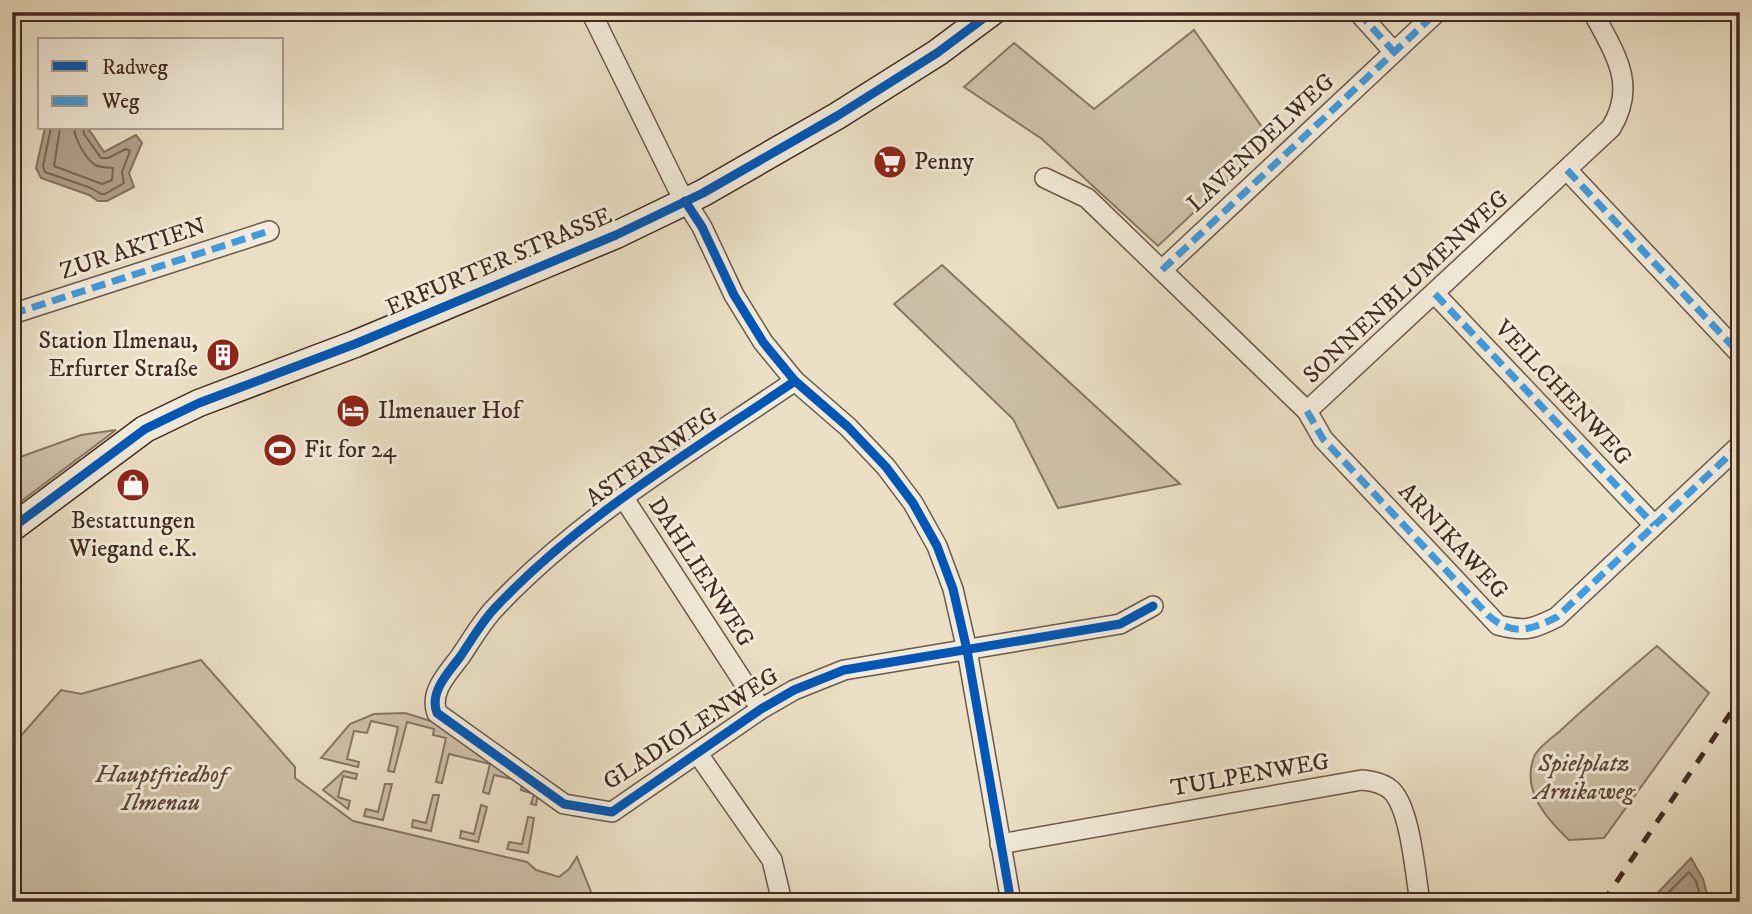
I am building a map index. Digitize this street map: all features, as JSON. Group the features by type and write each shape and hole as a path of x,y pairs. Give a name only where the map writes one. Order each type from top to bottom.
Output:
{"main road":[{"name":"ERFURTER STRASSE","path":"12,528 145,429 199,403 355,344 616,235 685,201 837,116 937,53 992,12"}],"street":[{"path":"591,12 685,201 702,227 734,295 763,341 795,381 886,467 913,503 937,546 953,589 967,650 1011,902"},
{"path":"1358,12 1394,52"},
{"name":"LAVENDELWEG","path":"1162,270 1437,12"},
{"name":"SONNENBLUMENWEG","path":"1045,178 1087,198 1307,411 1611,128 1622,106 1623,77 1619,63 1594,13"},
{"path":"1567,170 1740,354"},
{"name":"ZUR AKTIEN","path":"12,314 269,232"},
{"name":"VEILCHENWEG","path":"1435,293 1654,525"},
{"name":"ASTERNWEG","path":"564,804 437,713 433,704 439,686 492,610 555,552 623,497 795,381"},
{"name":"ARNIKAWEG","path":"1307,411 1323,439 1498,625 1514,629 1533,629 1557,617 1740,445"},
{"name":"DAHLIENWEG","path":"623,497 761,709"},
{"name":"GLADIOLENWEG","path":"564,804 612,812 761,709 794,690 844,670 1120,624 1153,606"},
{"path":"698,754 772,860 782,902"},
{"name":"TULPENWEG","path":"1000,844 1362,779 1376,781 1391,790 1404,811 1420,902"}],"green space":[{"path":"1194,30 1271,140 1158,246 1042,139 964,87 1014,43 1094,109"},
{"path":"942,265 1180,484 1058,508 1013,419 894,304"},
{"path":"116,430 12,508 12,460 81,435"},
{"name":"Spielplatz Arnikaweg","path":"1657,646 1709,693 1604,838 1569,840 1552,823 1538,803 1531,781 1534,757 1545,743"},
{"name":"Hauptfriedhof Ilmenau","path":"201,660 295,767 295,778 353,821 527,862 536,870 559,877 577,857 595,902 12,902 12,746 61,690 81,694"},
{"path":"405,713 437,723 538,794 536,805 531,804 534,794 521,790 522,785 516,780 494,775 489,794 483,792 490,764 449,754 442,783 436,782 446,738 433,735 434,729 407,722 394,772 388,771 398,727 371,721 367,733 354,731 347,759 359,762 358,767 321,758 350,724 374,714"},
{"path":"344,771 357,774 356,779 343,776 338,797 350,801 348,809 323,790"},
{"path":"385,784 392,784 383,820 364,816 366,809 378,812"},
{"path":"433,795 439,795 431,831 412,827 413,820 426,823"},
{"path":"481,805 487,807 478,842 460,838 461,831 474,834"},
{"path":"528,817 534,818 528,853 507,849 509,842 522,844"}],"water":[{"path":"45,130 88,130 104,152 136,135 142,143 129,173 134,187 107,201 98,201 89,195 41,178 36,168"},
{"path":"1691,858 1703,879 1709,902 1649,902"}],"waterway":[{"path":"1734,902 1740,861"}],"railway":[{"path":"1603,902 1740,699"}],"marked path":[{"path":"1358,12 1394,52"},
{"path":"1162,270 1437,12"},
{"path":"1567,170 1740,354"},
{"path":"12,314 269,231"},
{"path":"1435,294 1654,525"},
{"path":"1307,411 1323,439 1488,615 1514,629 1530,628 1557,617 1740,445"}],"cycle path":[{"path":"12,528 145,429 199,403 355,344 616,235 703,193 837,116 937,53 992,12"},
{"path":"685,201 702,227 734,295 763,342 795,381 848,427 886,467 913,503 937,546 953,589 967,650 1011,902"},
{"path":"795,381 638,487 563,544 527,576 489,614 445,676 436,698 437,713 564,804 612,812 761,709 794,690 844,670 1120,624 1153,606"}],"place":[{"name":"Penny","path":"890,162"},
{"name":"Station Ilmenau, Erfurter Straße","path":"223,355"},
{"name":"Ilmenauer Hof","path":"353,411"},
{"name":"Fit for 24","path":"280,450"},
{"name":"Bestattungen Wiegand e.K.","path":"133,485"}]}
